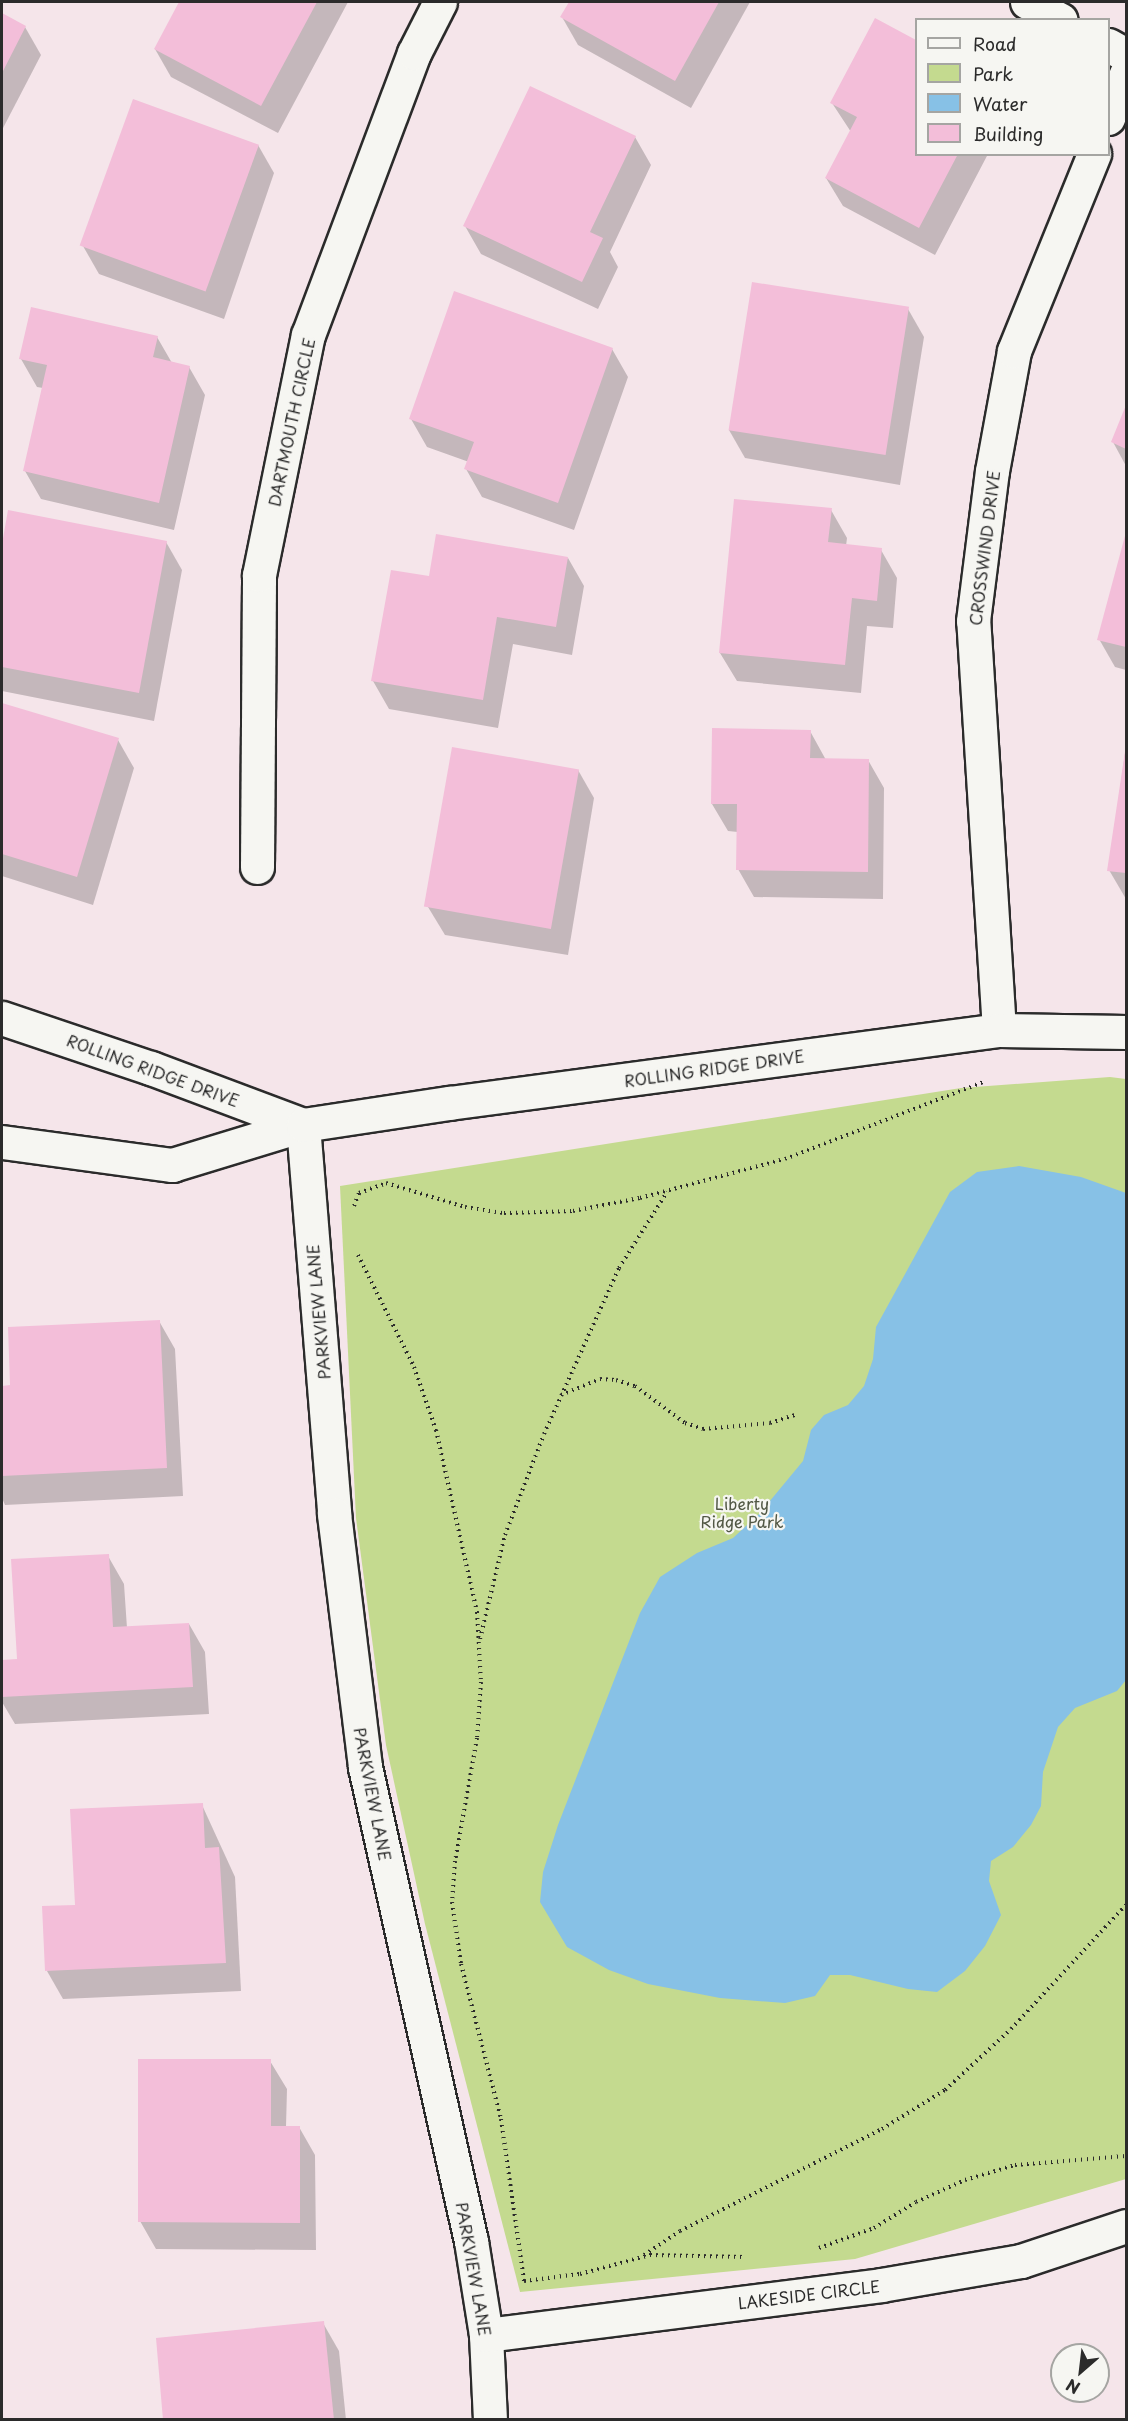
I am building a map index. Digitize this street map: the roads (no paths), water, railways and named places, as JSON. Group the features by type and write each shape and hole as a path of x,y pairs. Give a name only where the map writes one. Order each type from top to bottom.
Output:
{"street":[{"name":"DARTMOUTH CIRCLE","path":"257,867 260,575 308,335 414,53 440,2"},
{"path":"1027,2 1056,18"},
{"path":"1110,46 1126,55"},
{"path":"1110,113 1126,74"},
{"name":"CROSSWIND DRIVE","path":"999,1030 973,621 992,471 1014,351 1093,156"},
{"name":"ROLLING RIDGE DRIVE","path":"2,1018 152,1068 303,1125"},
{"name":"ROLLING RIDGE DRIVE","path":"2,1142 172,1165 303,1125 999,1030 1126,1032"},
{"name":"PARKVIEW LANE","path":"303,1125 334,1514 365,1767 471,2241 486,2335 490,2420"},
{"name":"LAKESIDE CIRCLE","path":"486,2335 881,2285 1021,2260 1126,2226"}],"water":[{"path":"1019,1166 1081,1177 1126,1193 1126,1680 1117,1691 1075,1708 1058,1727 1043,1772 1041,1806 1031,1825 1013,1847 991,1861 989,1881 1001,1915 985,1946 965,1971 937,1992 908,1989 850,1975 830,1975 815,1996 785,2003 720,1998 648,1984 609,1970 567,1947 540,1902 543,1872 558,1825 640,1613 660,1577 697,1553 733,1538 759,1514 803,1461 811,1430 824,1415 848,1405 864,1386 873,1359 876,1327 950,1192 977,1172"}],"park label":[{"name":"Liberty Ridge Park","path":"742,1512"}]}
